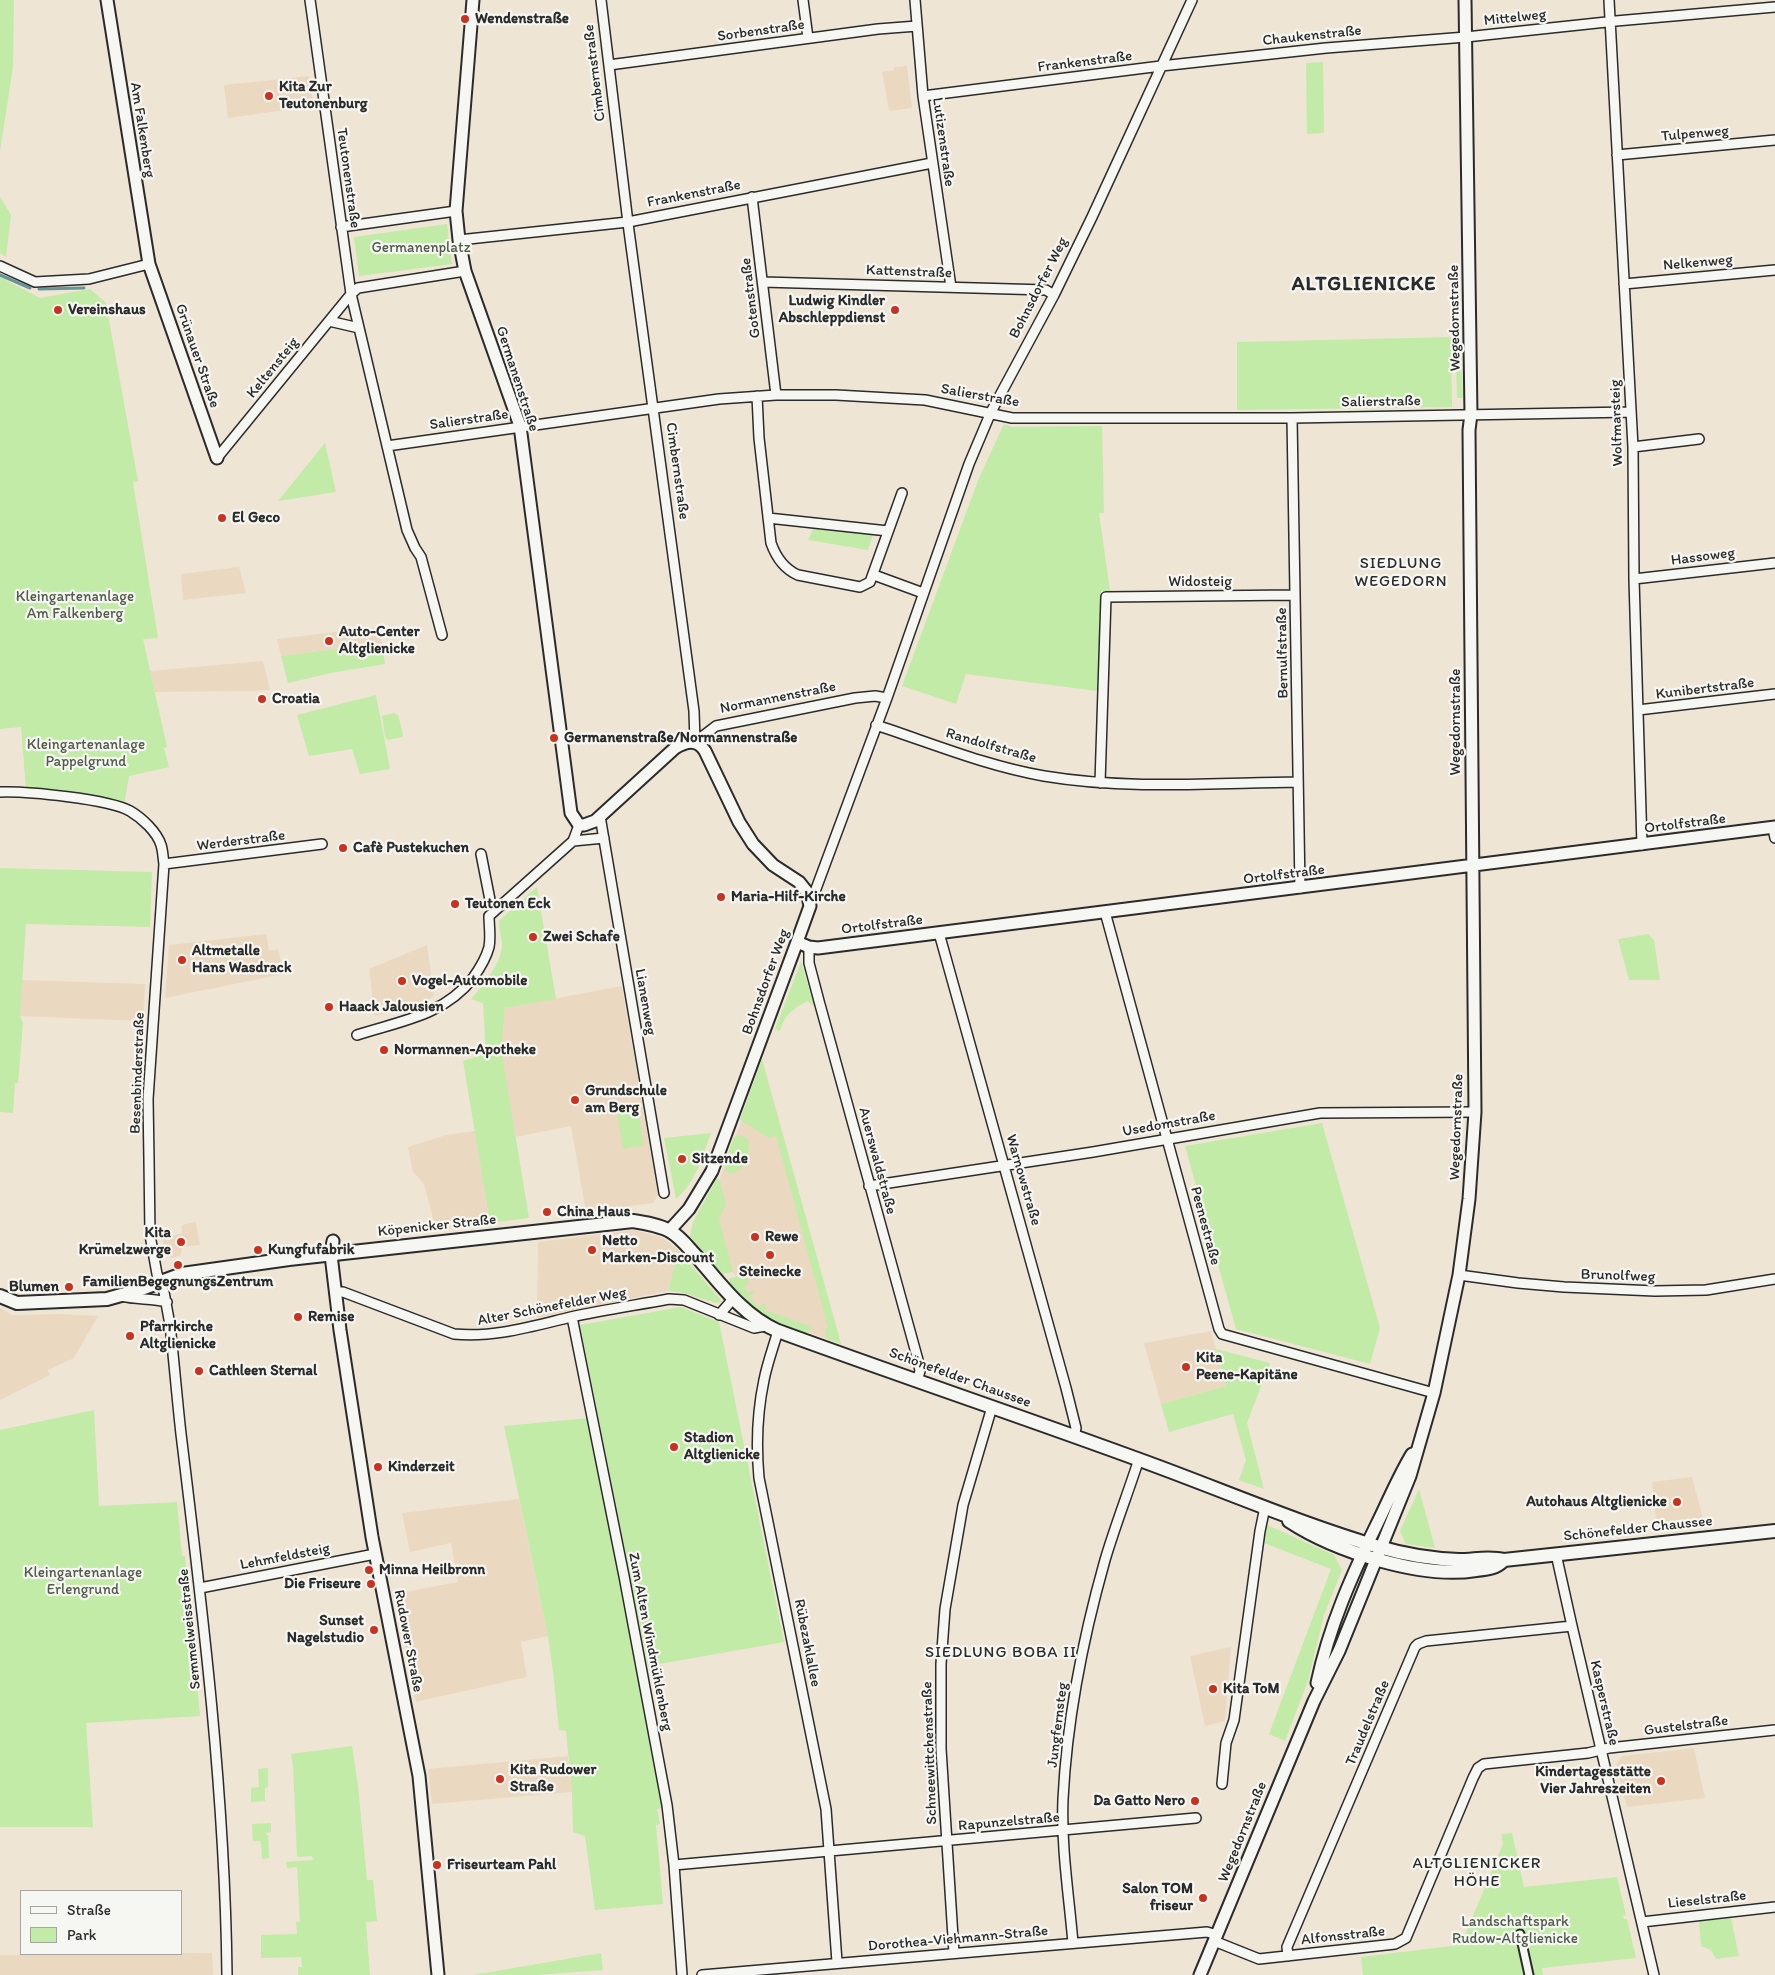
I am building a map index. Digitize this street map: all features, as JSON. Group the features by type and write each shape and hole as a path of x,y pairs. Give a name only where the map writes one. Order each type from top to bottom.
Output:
{"main road":[{"name":"Köpenicker Straße","path":"0,1296 17,1304 103,1299 120,1296 182,1274 624,1222 652,1224 670,1231"},
{"name":"Schönefelder Chaussee","path":"670,1231 681,1240 734,1299 765,1326 1139,1459 1268,1508 1302,1530 1379,1553 1460,1560 1495,1558 1504,1560 1775,1531"}],"street":[{"name":"Am Falkenberg","path":"107,0 149,264"},
{"name":"Teutonenstraße","path":"310,0 351,294 407,530 421,557 442,634"},
{"name":"Germanenstraße","path":"473,0 456,211 459,240 465,271 520,426 571,813 579,825"},
{"name":"Cimbernstraße","path":"601,0 628,222 694,712 695,742"},
{"path":"803,0 808,38"},
{"name":"Lutizenstraße","path":"915,0 923,96 951,287"},
{"name":"Bohnsdorfer Weg","path":"670,1231 689,1209 712,1170 887,698 969,464 991,412 1054,295 1192,0"},
{"name":"Wegedornstraße","path":"1200,1975 1410,1476 1434,1393 1459,1275 1469,1199 1475,1112 1468,430 1471,414 1466,0"},
{"name":"Wolfmarsteig","path":"1609,0 1633,447 1634,579 1642,845"},
{"name":"Mittelweg","path":"1466,37 1775,7"},
{"name":"Sorbenstraße","path":"609,65 808,38 917,26"},
{"name":"Chaukenstraße","path":"1161,66 1326,48 1466,37"},
{"name":"Frankenstraße","path":"923,96 1161,66"},
{"name":"Tulpenweg","path":"1617,155 1775,140"},
{"name":"Frankenstraße","path":"459,240 628,222 932,163"},
{"name":"Gotenstraße","path":"752,197 776,395"},
{"path":"341,227 456,211"},
{"path":"0,266 35,282 89,279 149,264"},
{"name":"Grünauer Straße","path":"149,264 217,458"},
{"name":"Nelkenweg","path":"1624,284 1775,270"},
{"path":"351,294 358,288 465,271"},
{"name":"Kattenstraße","path":"763,282 1046,290 1054,295"},
{"name":"Keltensteig","path":"217,458 351,294"},
{"path":"329,321 359,328"},
{"name":"Salierstraße","path":"387,446 718,399 776,395 836,395 925,400 991,412 1012,418 1292,418 1631,412"},
{"path":"757,396 759,438 771,543 775,554 790,571 798,575 860,587 870,582 902,493"},
{"name":"Bernulfstraße","path":"1292,418 1300,888"},
{"path":"1633,447 1698,439"},
{"path":"768,518 888,531"},
{"name":"Hassoweg","path":"1634,579 1775,562"},
{"path":"874,574 924,593"},
{"name":"Widosteig","path":"1100,783 1106,597 1295,595"},
{"name":"Kunibertstraße","path":"1638,710 1775,694"},
{"name":"Normannenstraße","path":"579,825 588,824 600,816 675,748 688,742 695,742 716,726 854,698 875,696 887,698"},
{"name":"Randolfstraße","path":"876,725 1011,769 1060,778 1100,783 1138,784 1298,782"},
{"path":"695,742 706,751 739,822 753,844 773,865 805,887 810,906"},
{"name":"Besenbinderstraße","path":"0,792 68,797 102,803 130,811 154,833 161,844 164,864 148,1099 150,1235 156,1274 160,1282"},
{"name":"Lianenweg","path":"600,816 664,1193"},
{"path":"357,1035 431,1012 459,993 477,971 485,957 490,941 489,916 573,841 579,825"},
{"name":"Ortolfstraße","path":"797,942 809,947 818,948 1642,845 1774,831"},
{"path":"573,841 604,838"},
{"name":"Werderstraße","path":"164,864 322,844"},
{"path":"480,854 490,905 494,910"},
{"name":"Peenestraße","path":"1105,912 1219,1329 1222,1334 1434,1393"},
{"name":"Warnowstraße","path":"939,933 1070,1404 1076,1428 1074,1436"},
{"name":"Auerswaldstraße","path":"809,947 809,963 918,1360 920,1372 917,1381"},
{"name":"Usedomstraße","path":"869,1186 1005,1166 1320,1113 1475,1112"},
{"path":"331,1255 333,1241"},
{"name":"Rudower Straße","path":"331,1255 349,1390 375,1554 419,1776 438,1975"},
{"name":"Brunolfweg","path":"1459,1275 1564,1287 1671,1292 1706,1290 1775,1279"},
{"name":"Semmelweisstraße","path":"160,1282 167,1302 200,1588 217,1761 227,1975"},
{"name":"Alter Schönefelder Weg","path":"335,1292 343,1292 454,1334 470,1336 488,1335 669,1299 684,1300 754,1328 765,1326"},
{"name":"Köpenicker Straße","path":"120,1296 167,1302"},
{"path":"719,1314 734,1299"},
{"name":"Zum Alten Windmühlenberg","path":"572,1317 668,1805 682,1975"},
{"name":"Rübezahlallee","path":"778,1331 764,1380 758,1412 757,1450 759,1478 826,1809 837,1962"},
{"name":"Schneewittchenstraße","path":"954,1952 946,1852 940,1710 945,1609 964,1505 992,1407"},
{"name":"Wegedornstraße","path":"1314,1701 1322,1662 1335,1618 1364,1548 1402,1470 1420,1439"},
{"name":"Jungfernsteg","path":"1073,1943 1063,1800 1072,1709 1079,1666 1106,1559 1139,1459"},
{"path":"1222,1784 1226,1743 1234,1720 1260,1531 1268,1508"},
{"name":"Lehmfeldsteig","path":"200,1588 375,1554"},
{"name":"Kasperstraße","path":"1556,1554 1654,1975"},
{"name":"Traudelstraße","path":"1288,1956 1287,1947 1414,1647 1426,1641 1572,1626"},
{"name":"Gustelstraße","path":"1601,1750 1775,1730"},
{"name":"Alfonsstraße","path":"1215,1938 1254,1958 1395,1944 1406,1938 1478,1768 1491,1763 1601,1750"},
{"name":"Rapunzelstraße","path":"674,1865 1196,1818"},
{"name":"Lieselstraße","path":"1642,1922 1775,1907"},
{"name":"Dorothea-Viehmann-Straße","path":"702,1975 954,1952 1208,1932 1215,1938"},
{"path":"1520,1934 1529,1975"}],"shaded area":[{"path":"907,66 912,108 889,111 882,72 894,70 894,67"},
{"name":"Kita Zur Teutonenburg","path":"309,76 314,106 228,118 224,85"},
{"path":"239,567 246,593 183,600 181,574"},
{"name":"Auto-Center Altglienicke","path":"379,627 382,643 281,656 277,639"},
{"path":"263,661 270,690 155,692 150,671"},
{"path":"266,934 269,951 278,949 284,974 165,998 169,945"},
{"name":"Vogel-Automobile","path":"427,945 434,996 423,1003 376,1016 372,1013 369,969"},
{"path":"22,980 145,984 143,1021 20,1016"},
{"name":"Grundschule am Berg","path":"622,986 658,1195 653,1203 586,1212 571,1126 515,1137 500,1046 505,1008"},
{"path":"763,1063 841,1344 773,1320 761,1313 702,1227"},
{"path":"475,1131 490,1223 436,1229 424,1184 413,1172 408,1147 446,1135"},
{"name":"Kita Krümelzwerge","path":"196,1222 200,1245 182,1247 181,1255 173,1258 165,1255 163,1239 182,1233 182,1225"},
{"path":"634,1230 663,1238 678,1250 668,1291 537,1318 538,1242"},
{"path":"0,1308 12,1315 60,1314 98,1316 74,1358 48,1370 50,1375 0,1400"},
{"name":"Kita Peene-Kapitäne","path":"1211,1331 1226,1386 1161,1404 1144,1343"},
{"name":"Autohaus Altglienicke","path":"1692,1477 1704,1522 1657,1528 1652,1482"},
{"path":"519,1499 548,1636 521,1642 527,1677 416,1702 395,1594 458,1582 451,1543 410,1552 402,1513"},
{"name":"Kita ToM","path":"1231,1647 1225,1721 1205,1726 1190,1656"},
{"name":"Kindertagesstätte Vier Jahreszeiten","path":"1694,1748 1705,1798 1627,1807 1616,1764 1622,1756"},
{"name":"Kita Rudower Straße","path":"568,1756 572,1792 432,1804 428,1769"},
{"path":"182,1953 212,1953 213,1975 0,1975 0,1955 182,1955"}],"green space":[{"path":"0,0 14,0 13,67 0,151"},
{"path":"1323,62 1324,133 1307,134 1306,63"},
{"path":"0,197 11,215 6,257 0,253"},
{"name":"Germanenplatz","path":"447,224 452,264 359,276 354,237"},
{"name":"Kleingartenanlage Am Falkenberg","path":"0,277 40,298 90,289 106,303 138,481 133,482 158,638 143,639 167,747 164,748 169,767 129,776 124,805 26,789 21,727 0,729"},
{"path":"1455,323 1459,323 1463,398 1457,398"},
{"path":"1451,337 1452,407 1237,410 1237,342"},
{"path":"1004,424 1012,427 1102,426 1104,513 1099,513 1110,591 1101,591 1097,691 966,674 956,704 902,686 979,478"},
{"path":"325,443 336,492 278,501"},
{"path":"814,527 873,534 868,550 808,540"},
{"path":"382,643 385,664 331,673 288,683 281,656"},
{"path":"376,695 390,769 360,774 352,749 309,756 297,715"},
{"path":"394,713 398,715 403,734 402,737 388,740 385,737 382,716"},
{"path":"0,868 152,872 150,927 26,924 20,1016 23,1023 18,1083 15,1083 13,1113 0,1112"},
{"path":"537,887 556,999 505,1008 501,1049 529,1218 490,1223 463,1061 486,1054 483,1003 471,999 498,962 502,948 499,921"},
{"path":"1648,934 1654,940 1660,980 1629,980 1618,939"},
{"path":"801,962 814,1006 807,1001 793,1010 784,1021 780,1031 775,1029"},
{"path":"762,1059 841,1344 827,1339 825,1330 828,1328 776,1136 769,1138 740,1120"},
{"path":"638,1110 644,1145 623,1149 617,1114"},
{"path":"1322,1123 1380,1328 1370,1364 1236,1329 1185,1146"},
{"path":"711,1133 689,1185 676,1199 664,1138"},
{"path":"741,1135 748,1139 749,1144 745,1162 738,1171 728,1173 724,1165 734,1137"},
{"path":"717,1178 719,1179 726,1204 719,1219 733,1272 722,1274 690,1236 693,1222"},
{"path":"678,1250 721,1302 716,1303 680,1292 668,1291"},
{"path":"745,1276 749,1283 744,1287 748,1293 754,1290 755,1292 749,1296 758,1307 765,1303 765,1310 809,1326 811,1323 811,1329 803,1333 773,1321 761,1313 729,1284 729,1278"},
{"name":"Stadion Altglienicke","path":"681,1307 719,1322 784,1642 648,1666 580,1325"},
{"path":"1216,1349 1270,1363 1247,1423 1264,1489 1239,1480 1246,1460 1233,1414 1169,1432 1161,1404 1226,1386"},
{"name":"Kleingartenanlage Erlengrund","path":"94,1410 99,1506 177,1502 182,1556 185,1556 200,1716 86,1723 93,1827 0,1827 0,1430"},
{"path":"589,1418 649,1723 647,1724 663,1807 657,1809 660,1824 656,1825 663,1904 595,1910 585,1836 573,1832 572,1792 566,1731 559,1730 548,1636 504,1426"},
{"path":"1419,1489 1435,1548 1406,1544 1400,1531"},
{"path":"1267,1525 1334,1555 1342,1570 1324,1615 1308,1681 1285,1741 1269,1734 1331,1569 1264,1543"},
{"path":"352,1746 358,1786 367,1880 373,1880 377,1921 366,1922 370,1975 298,1975 298,1967 302,1967 301,1957 261,1958 261,1935 297,1934 296,1922 300,1922 297,1867 287,1868 286,1862 313,1860 312,1856 297,1857 291,1754"},
{"path":"268,1768 268,1787 265,1788 265,1801 251,1802 251,1788 259,1787 258,1769"},
{"path":"271,1823 271,1832 266,1833 268,1835 269,1858 262,1859 261,1841 253,1841 252,1824"},
{"name":"Landschaftspark Rudow-Altglienicke","path":"1512,1833 1524,1887 1617,1877 1626,1915 1623,1916 1624,1919 1627,1919 1636,1958 1542,1968 1543,1975 1363,1975 1361,1957 1460,1945 1465,1940 1465,1935 1503,1844 1501,1834"},
{"path":"1731,1918 1739,1956 1716,1959 1711,1950 1701,1946 1699,1921"},
{"path":"601,1953 603,1970 537,1975 473,1975"}],"waterway":[{"path":"0,275 30,288"},
{"path":"39,289 84,288"}],"place":[{"name":"Wendenstraße","path":"465,19"},
{"name":"Kita Zur Teutonenburg","path":"269,96"},
{"name":"Vereinshaus","path":"58,310"},
{"name":"Ludwig Kindler Abschleppdienst","path":"895,310"},
{"name":"El Geco","path":"222,518"},
{"name":"Auto-Center Altglienicke","path":"329,641"},
{"name":"Croatia","path":"262,699"},
{"name":"Germanenstraße/Normannenstraße","path":"554,738"},
{"name":"Cafè Pustekuchen","path":"343,848"},
{"name":"Maria-Hilf-Kirche","path":"721,897"},
{"name":"Teutonen Eck","path":"455,904"},
{"name":"Zwei Schafe","path":"533,937"},
{"name":"Altmetalle Hans Wasdrack","path":"182,960"},
{"name":"Vogel-Automobile","path":"402,981"},
{"name":"Haack Jalousien","path":"329,1007"},
{"name":"Normannen-Apotheke","path":"384,1050"},
{"name":"Grundschule am Berg","path":"575,1100"},
{"name":"Sitzende","path":"682,1159"},
{"name":"China Haus","path":"547,1212"},
{"name":"Rewe","path":"755,1237"},
{"name":"Kita Krümelzwerge","path":"181,1242"},
{"name":"Kungfufabrik","path":"258,1250"},
{"name":"Netto Marken-Discount","path":"592,1250"},
{"name":"Steinecke","path":"770,1255"},
{"name":"FamilienBegegnungsZentrum","path":"178,1265"},
{"name":"Blumen","path":"69,1287"},
{"name":"Remise","path":"298,1317"},
{"name":"Pfarrkirche Altglienicke","path":"130,1336"},
{"name":"Kita Peene-Kapitäne","path":"1186,1367"},
{"name":"Cathleen Sternal","path":"199,1371"},
{"name":"Stadion Altglienicke","path":"674,1447"},
{"name":"Kinderzeit","path":"378,1467"},
{"name":"Autohaus Altglienicke","path":"1677,1502"},
{"name":"Minna Heilbronn","path":"369,1570"},
{"name":"Die Friseure","path":"371,1584"},
{"name":"Sunset Nagelstudio","path":"374,1630"},
{"name":"Kita ToM","path":"1213,1689"},
{"name":"Kita Rudower Straße","path":"500,1779"},
{"name":"Kindertagesstätte Vier Jahreszeiten","path":"1661,1781"},
{"name":"Da Gatto Nero","path":"1195,1801"},
{"name":"Friseurteam Pahl","path":"437,1865"},
{"name":"Salon TOM friseur","path":"1203,1898"}],"district":[{"name":"ALTGLIENICKE","path":"1364,285"},
{"name":"SIEDLUNG WEGEDORN","path":"1401,573"},
{"name":"SIEDLUNG BOBA II","path":"1001,1653"},
{"name":"ALTGLIENICKER HÖHE","path":"1477,1873"}],"park label":[{"name":"Kleingartenanlage Pappelgrund","path":"86,754"}]}
